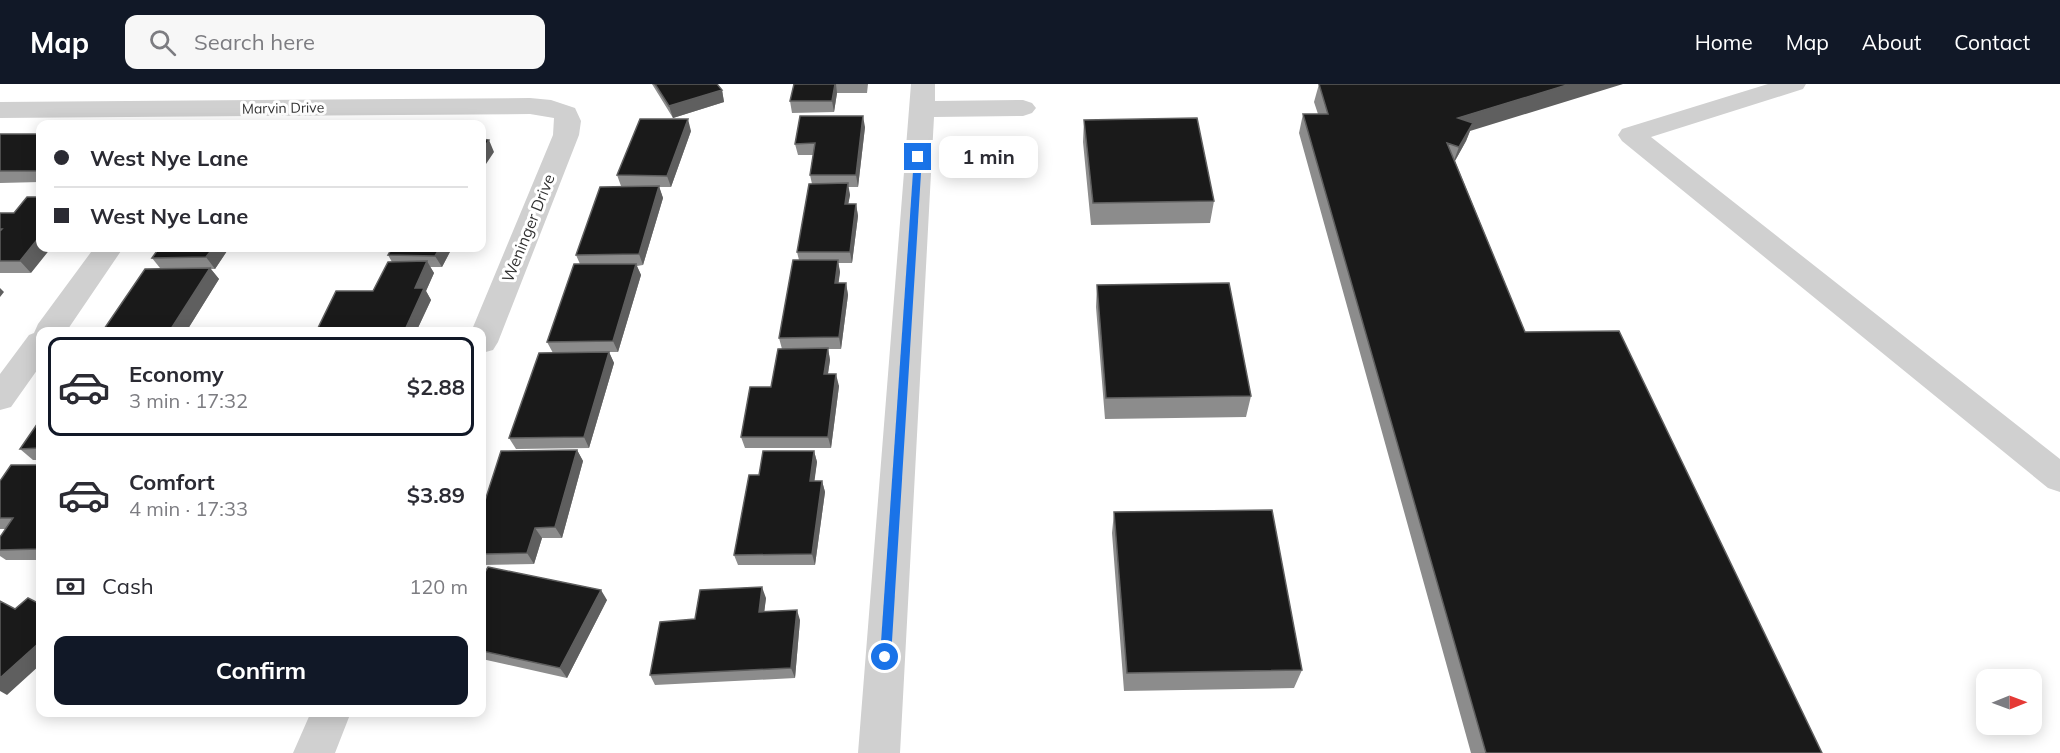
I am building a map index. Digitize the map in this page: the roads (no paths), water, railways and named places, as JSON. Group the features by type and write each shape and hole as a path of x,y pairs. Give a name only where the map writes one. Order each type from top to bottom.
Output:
{"street":[{"path":"1794,84 1630,135 2060,478"},
{"path":"879,753 922,97 1023,108"},
{"name":"Marvin Drive","path":"0,110 205,117 530,106 551,108 566,113"},
{"name":"Weninger Drive","path":"486,332 566,135 568,121 566,113"},
{"path":"53,327 107,252"},
{"path":"0,398 36,348"},
{"path":"314,753 329,717"}]}
